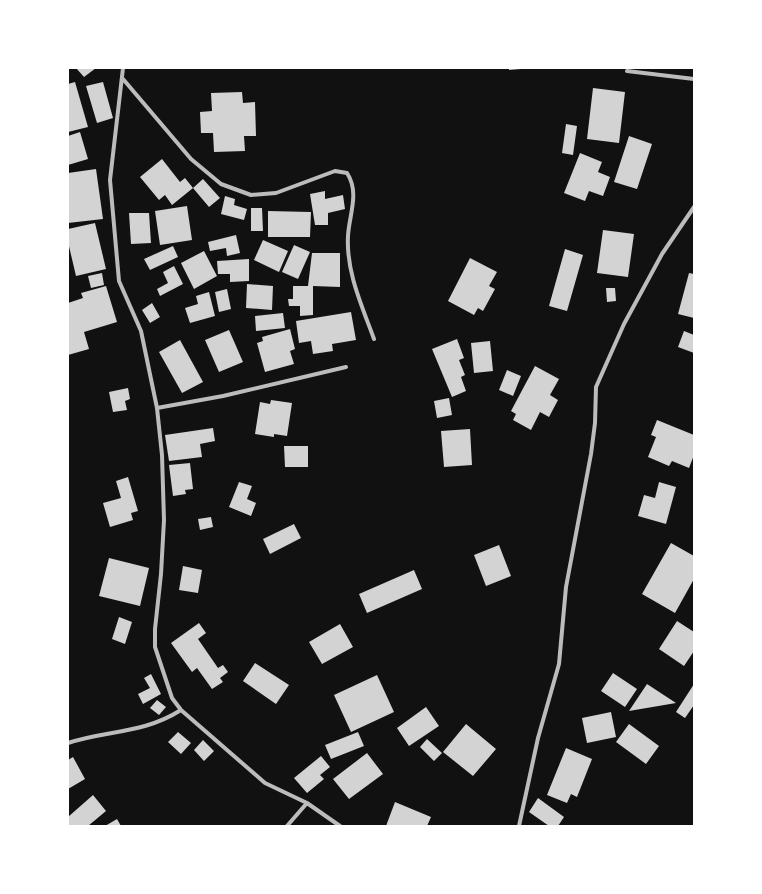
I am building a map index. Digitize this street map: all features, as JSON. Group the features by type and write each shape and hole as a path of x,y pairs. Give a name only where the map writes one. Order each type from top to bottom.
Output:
{"street":[{"path":"123,68 123,79 110,180 119,281 141,331 157,408 162,455 164,520 161,574 155,628 155,647 172,698 181,710 265,783 307,803 340,826"},
{"path":"627,71 694,79"},
{"path":"123,79 191,159 221,184 251,195 276,192 335,171 347,173 352,181 354,198 348,236 350,263 356,290 374,339"},
{"path":"519,826 538,738 559,664 566,587 591,454 595,423 596,387 624,324 662,254 694,207"},
{"path":"157,408 223,396 346,367"},
{"path":"68,743 148,726 165,720 181,710"},
{"path":"287,826 307,803"}],"building":[{"path":"76,68 96,68 84,77"},
{"path":"509,68 521,68 521,69 509,70"},
{"path":"75,82 88,127 68,132 68,84"},
{"path":"103,82 113,118 97,123 86,86"},
{"path":"593,88 625,92 619,143 587,139"},
{"path":"242,92 243,103 255,102 256,136 244,136 245,151 214,152 213,133 201,133 200,112 212,111 211,93"},
{"path":"566,124 577,126 573,155 562,153"},
{"path":"80,132 88,159 68,165 68,136"},
{"path":"629,136 652,144 637,189 614,182"},
{"path":"580,153 602,162 598,172 610,177 603,196 589,191 585,201 564,193"},
{"path":"162,159 180,182 185,178 193,188 172,205 165,195 159,200 140,177"},
{"path":"96,169 103,219 68,223 68,173"},
{"path":"203,179 220,198 209,207 193,188"},
{"path":"325,191 325,199 343,195 345,209 328,213 328,225 315,225 310,194"},
{"path":"225,196 235,199 234,205 247,209 244,220 221,214"},
{"path":"187,206 192,240 160,245 155,211"},
{"path":"251,208 262,208 263,231 251,231"},
{"path":"268,211 311,212 310,237 268,237"},
{"path":"129,213 149,213 151,243 131,244"},
{"path":"95,223 106,269 76,276 68,242 68,229"},
{"path":"603,230 634,234 628,277 597,273"},
{"path":"236,235 240,253 227,256 226,248 210,251 208,242"},
{"path":"263,240 288,251 279,272 254,260"},
{"path":"294,245 310,252 298,279 282,272"},
{"path":"173,246 178,257 150,270 144,259"},
{"path":"565,249 583,255 567,311 549,306"},
{"path":"204,251 217,276 194,289 181,263"},
{"path":"312,253 340,253 340,287 313,286 313,315 300,316 300,306 289,306 288,299 293,299 293,286 308,286"},
{"path":"470,258 497,272 489,286 495,289 483,311 478,308 474,315 448,301"},
{"path":"249,259 249,281 230,282 230,274 218,274 217,261"},
{"path":"174,266 183,284 160,296 157,289 168,283 163,272"},
{"path":"102,273 104,285 91,288 88,276"},
{"path":"689,273 694,274 694,318 678,314"},
{"path":"247,284 273,286 272,310 246,308"},
{"path":"106,286 117,322 84,332 89,349 68,355 68,303 83,298 81,293"},
{"path":"606,288 615,288 616,301 607,302"},
{"path":"227,289 231,309 219,312 215,292"},
{"path":"209,292 215,316 190,323 185,308 198,304 196,296"},
{"path":"152,303 160,317 150,323 142,310"},
{"path":"351,312 356,340 332,344 333,351 313,354 311,341 299,343 296,321"},
{"path":"283,313 285,328 256,331 255,316"},
{"path":"290,329 295,349 290,351 294,364 265,372 257,343 263,341 262,337"},
{"path":"229,330 243,362 219,372 205,340"},
{"path":"684,331 694,335 694,353 678,347"},
{"path":"457,339 464,358 459,360 465,375 461,377 466,391 452,397 432,349"},
{"path":"180,340 203,382 182,393 159,352"},
{"path":"490,341 493,371 474,373 471,343"},
{"path":"535,366 559,379 550,395 558,400 549,417 540,412 531,430 513,420 516,414 511,411"},
{"path":"507,370 521,376 513,396 499,390"},
{"path":"128,388 130,399 125,401 127,410 113,412 109,392"},
{"path":"449,398 452,415 437,418 434,401"},
{"path":"271,400 292,403 287,436 274,434 274,437 255,434 260,402 270,404"},
{"path":"657,420 694,435 694,455 689,468 672,461 669,466 648,457 656,437 651,435"},
{"path":"213,428 215,441 200,444 202,457 169,461 165,435"},
{"path":"470,429 472,465 444,467 441,431"},
{"path":"284,446 308,446 308,467 285,467"},
{"path":"190,463 193,489 185,490 186,494 173,496 169,465"},
{"path":"128,477 138,511 131,513 133,520 110,527 103,503 121,498 116,481"},
{"path":"239,482 252,486 247,499 256,503 251,516 229,507"},
{"path":"659,482 676,487 666,524 638,516 644,495 655,498"},
{"path":"211,517 213,527 200,530 198,519"},
{"path":"294,524 301,538 270,554 263,539"},
{"path":"671,543 694,556 694,579 675,613 642,594"},
{"path":"499,545 511,576 486,586 474,555"},
{"path":"109,558 149,568 140,606 99,596"},
{"path":"183,566 202,570 198,593 179,590"},
{"path":"414,570 422,589 367,613 359,594"},
{"path":"119,617 132,622 125,644 112,639"},
{"path":"677,621 694,632 694,651 684,666 659,649"},
{"path":"199,623 206,633 198,639 218,668 223,665 228,672 220,678 223,682 212,689 197,668 192,672 171,643"},
{"path":"340,624 353,647 322,664 309,642"},
{"path":"255,663 289,685 276,704 243,681"},
{"path":"613,673 637,689 625,707 601,691"},
{"path":"151,674 161,694 143,704 138,694 150,688 144,678"},
{"path":"377,675 394,712 351,732 334,695"},
{"path":"647,684 676,703 629,711"},
{"path":"694,684 694,705 685,718 676,712"},
{"path":"157,700 166,707 159,715 150,708"},
{"path":"426,707 439,726 409,746 397,728"},
{"path":"611,712 616,737 587,743 582,718"},
{"path":"466,724 496,749 473,776 443,752"},
{"path":"629,724 659,746 646,764 616,742"},
{"path":"178,732 191,743 181,754 168,742"},
{"path":"358,732 364,746 331,759 325,745"},
{"path":"427,739 442,753 434,761 420,747"},
{"path":"203,740 214,751 204,761 194,750"},
{"path":"566,748 592,759 577,797 571,794 567,803 547,795"},
{"path":"367,753 383,774 349,799 333,779"},
{"path":"321,756 330,767 320,775 324,779 307,793 294,778"},
{"path":"73,757 85,779 68,789 68,760"},
{"path":"93,795 106,811 88,826 68,826 68,817"},
{"path":"538,798 564,817 558,826 549,826 529,812"},
{"path":"395,802 431,817 427,826 386,826"},
{"path":"117,819 121,826 105,826"}]}
